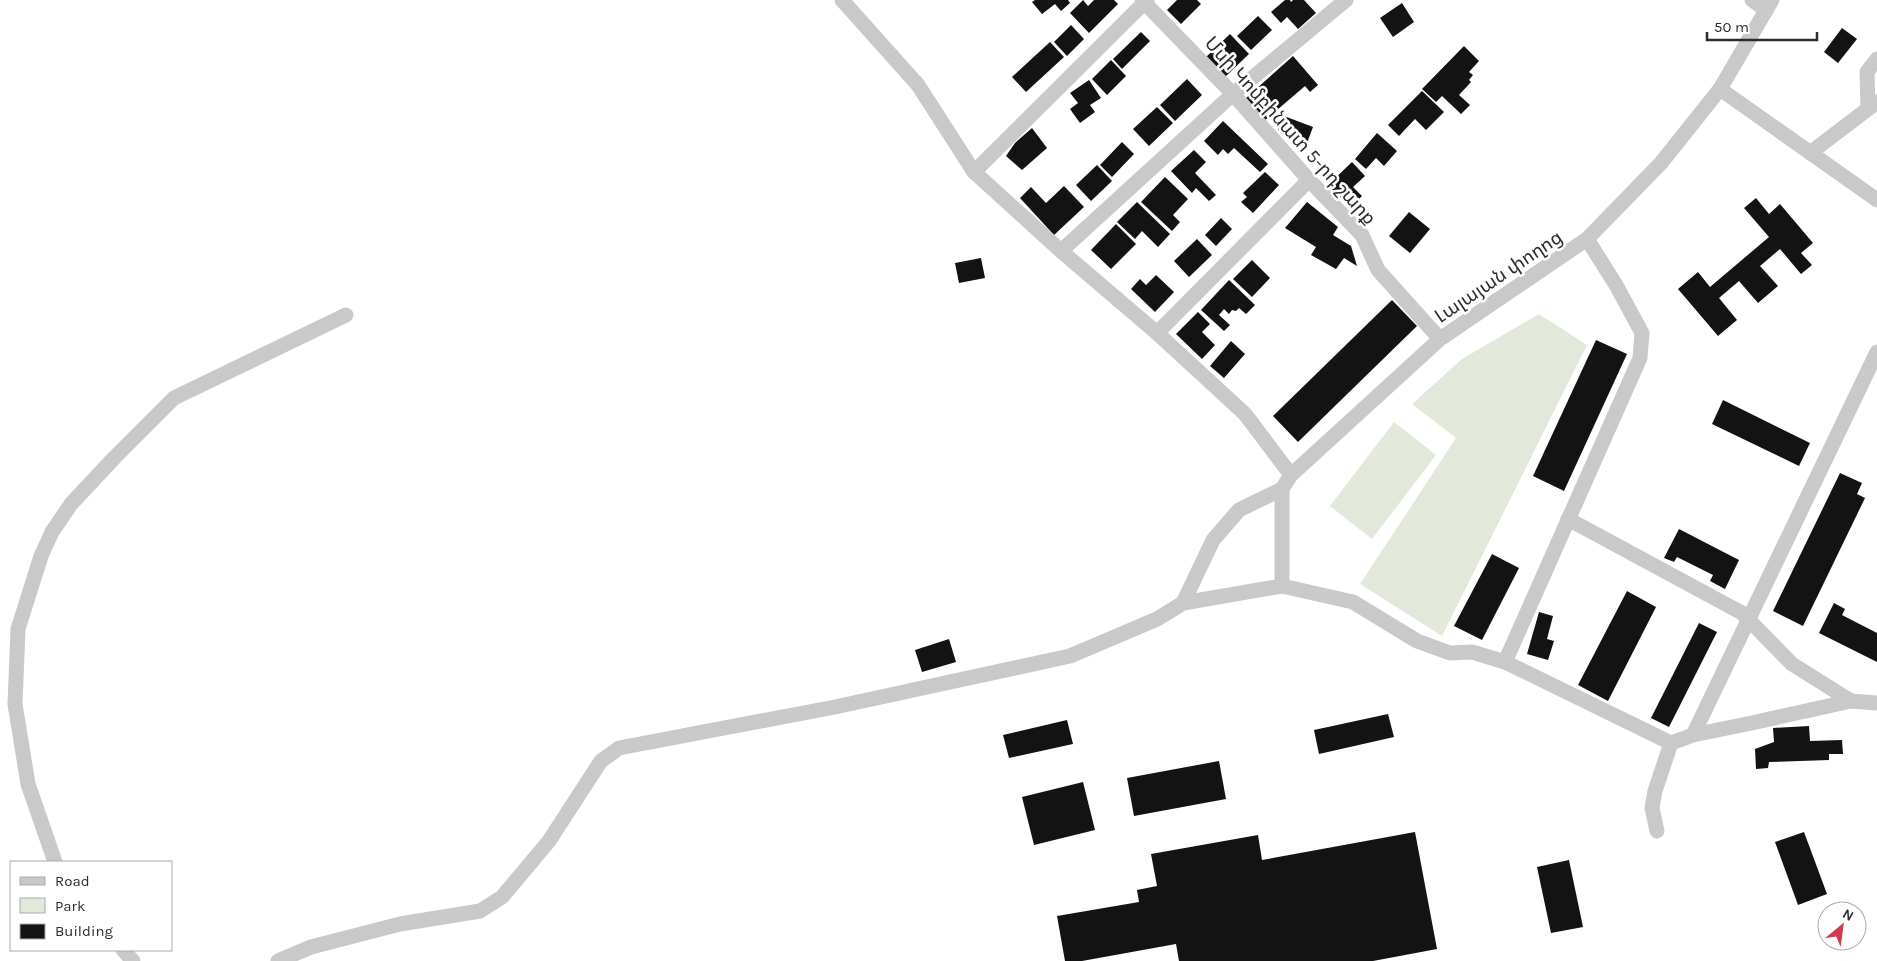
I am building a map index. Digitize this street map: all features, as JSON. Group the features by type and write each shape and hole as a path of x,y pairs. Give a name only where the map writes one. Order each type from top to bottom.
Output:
{"street":[{"path":"842,0 918,85 974,172 1061,251 1157,333 1245,414 1292,474"},
{"path":"1061,251 1233,94 1346,0"},
{"path":"1752,0 1769,5"},
{"path":"974,172 1144,1"},
{"name":"Մսի Կոմբինատ 5-րդ շարք","path":"1144,1 1233,94 1309,180 1362,235 1378,270 1440,339"},
{"name":"Լալայան փողոց","path":"1282,489 1292,474 1440,339 1586,239 1660,163 1720,89 1769,5"},
{"path":"1810,153 1873,105 1867,72 1877,59"},
{"path":"1720,89 1877,200"},
{"path":"1157,333 1309,180"},
{"path":"1505,662 1640,358 1642,333 1616,285 1586,239"},
{"path":"56,861 28,784 15,704 18,629 41,556 52,532 71,504 174,398 346,315"},
{"path":"1693,735 1877,352"},
{"path":"1183,602 1213,540 1239,510 1282,489 1282,586"},
{"path":"1568,519 1742,613 1792,664 1851,700"},
{"path":"278,961 311,947 400,924 480,911 502,897 549,841 602,761 619,748 835,707 1070,656 1157,619 1183,602 1282,586 1353,602 1417,641 1450,653 1472,652 1505,662 1671,742 1693,735 1851,700 1877,703"},
{"path":"1657,831 1652,808 1655,791 1671,742"},
{"path":"124,951 133,961"}],"green space":[{"path":"1539,314 1587,345 1442,636 1360,584 1456,438 1412,404 1462,359"},
{"path":"1394,422 1436,455 1372,539 1330,506"}],"building":[{"path":"1035,0 1068,0 1070,3 1061,11 1055,4 1042,14 1032,2"},
{"path":"1083,0 1088,6 1094,0 1114,0 1118,4 1089,33 1070,13"},
{"path":"1177,0 1197,0 1201,4 1181,24 1167,10"},
{"path":"1285,0 1290,0 1291,2 1293,0 1304,0 1316,13 1298,29 1287,17 1281,23 1271,12"},
{"path":"1402,3 1414,22 1393,37 1380,18"},
{"path":"1258,16 1272,30 1251,50 1237,36"},
{"path":"1071,25 1084,39 1067,56 1054,42"},
{"path":"1842,28 1857,39 1838,63 1824,52"},
{"path":"1141,32 1150,41 1122,69 1113,59"},
{"path":"1230,34 1249,54 1224,78 1205,58"},
{"path":"1050,42 1064,57 1026,92 1012,77"},
{"path":"1464,46 1479,61 1469,72 1473,75 1469,80 1471,82 1459,95 1470,105 1461,114 1442,96 1436,102 1422,89"},
{"path":"1293,56 1318,85 1310,92 1305,86 1264,121 1245,99"},
{"path":"1111,60 1126,76 1107,95 1092,79"},
{"path":"1187,79 1202,95 1175,121 1160,105"},
{"path":"1089,80 1101,98 1090,105 1095,112 1080,123 1070,109 1078,103 1070,93"},
{"path":"1422,91 1444,112 1426,130 1415,119 1399,136 1388,125"},
{"path":"1157,107 1173,123 1149,146 1133,129"},
{"path":"1284,116 1313,127 1307,143 1303,141 1301,147 1294,144 1296,137 1278,130"},
{"path":"1223,121 1268,164 1260,172 1234,148 1228,154 1223,149 1218,155 1204,141"},
{"path":"1032,128 1047,148 1022,170 1006,156 1015,143"},
{"path":"1377,133 1397,151 1384,166 1376,158 1366,169 1355,159"},
{"path":"1122,142 1134,154 1112,177 1100,165"},
{"path":"1194,150 1206,162 1195,173 1216,195 1209,201 1196,188 1192,193 1171,171"},
{"path":"1352,162 1365,176 1353,187 1362,196 1355,203 1352,200 1347,205 1328,185"},
{"path":"1097,165 1112,181 1091,201 1076,185"},
{"path":"1265,172 1279,185 1253,213 1241,202 1247,197 1243,193"},
{"path":"1165,177 1188,199 1173,215 1180,222 1172,231 1141,202"},
{"path":"1064,186 1084,207 1054,235 1020,198 1031,187 1046,203"},
{"path":"1756,198 1769,214 1780,204 1813,243 1801,253 1812,265 1801,274 1780,249 1760,266 1778,286 1758,303 1739,281 1719,298 1737,320 1718,336 1678,289 1698,272 1710,287 1769,237 1744,208"},
{"path":"1137,202 1170,234 1158,247 1142,231 1135,239 1117,222"},
{"path":"1307,202 1338,227 1333,235 1351,246 1357,266 1344,258 1336,269 1311,255 1316,247 1285,228"},
{"path":"1409,212 1430,229 1410,253 1389,236"},
{"path":"1221,218 1232,229 1216,246 1205,235"},
{"path":"1116,224 1136,244 1111,269 1091,250"},
{"path":"1197,239 1212,255 1189,277 1174,261"},
{"path":"981,258 985,278 959,283 955,263"},
{"path":"1252,260 1270,278 1252,297 1233,279"},
{"path":"1156,275 1174,292 1155,312 1131,289 1140,279 1146,285"},
{"path":"1229,280 1255,305 1246,314 1239,308 1236,311 1232,310 1229,314 1224,309 1219,315 1230,325 1224,331 1201,310"},
{"path":"1392,300 1417,326 1298,442 1273,416"},
{"path":"1198,312 1210,324 1202,332 1215,345 1202,359 1176,334"},
{"path":"1596,340 1627,354 1564,491 1533,476"},
{"path":"1231,341 1245,354 1224,378 1210,366"},
{"path":"1723,400 1810,443 1799,466 1712,424"},
{"path":"1840,473 1862,483 1857,494 1865,498 1803,626 1773,611"},
{"path":"1679,529 1739,560 1725,589 1710,581 1713,575 1677,557 1674,562 1664,558"},
{"path":"1492,554 1519,568 1482,640 1454,626"},
{"path":"1627,591 1656,607 1608,701 1578,685"},
{"path":"1834,603 1845,609 1842,615 1877,633 1877,662 1819,633"},
{"path":"1539,612 1553,616 1547,639 1554,641 1548,660 1527,654"},
{"path":"1699,623 1717,632 1669,727 1651,718"},
{"path":"949,639 956,662 922,672 915,650"},
{"path":"1388,714 1394,737 1319,754 1314,730"},
{"path":"1067,720 1073,744 1009,758 1003,735"},
{"path":"1809,726 1810,741 1842,740 1843,754 1829,754 1829,760 1769,762 1768,768 1756,769 1755,749 1774,742 1773,728"},
{"path":"1219,761 1226,799 1134,816 1127,778"},
{"path":"1083,782 1095,830 1034,845 1022,797"},
{"path":"1415,832 1437,949 1373,961 1179,961 1176,944 1082,961 1065,961 1057,916 1139,902 1137,890 1157,886 1151,854 1258,835 1262,860"},
{"path":"1804,832 1827,894 1798,905 1775,842"},
{"path":"1569,860 1583,927 1551,933 1537,867"}]}
